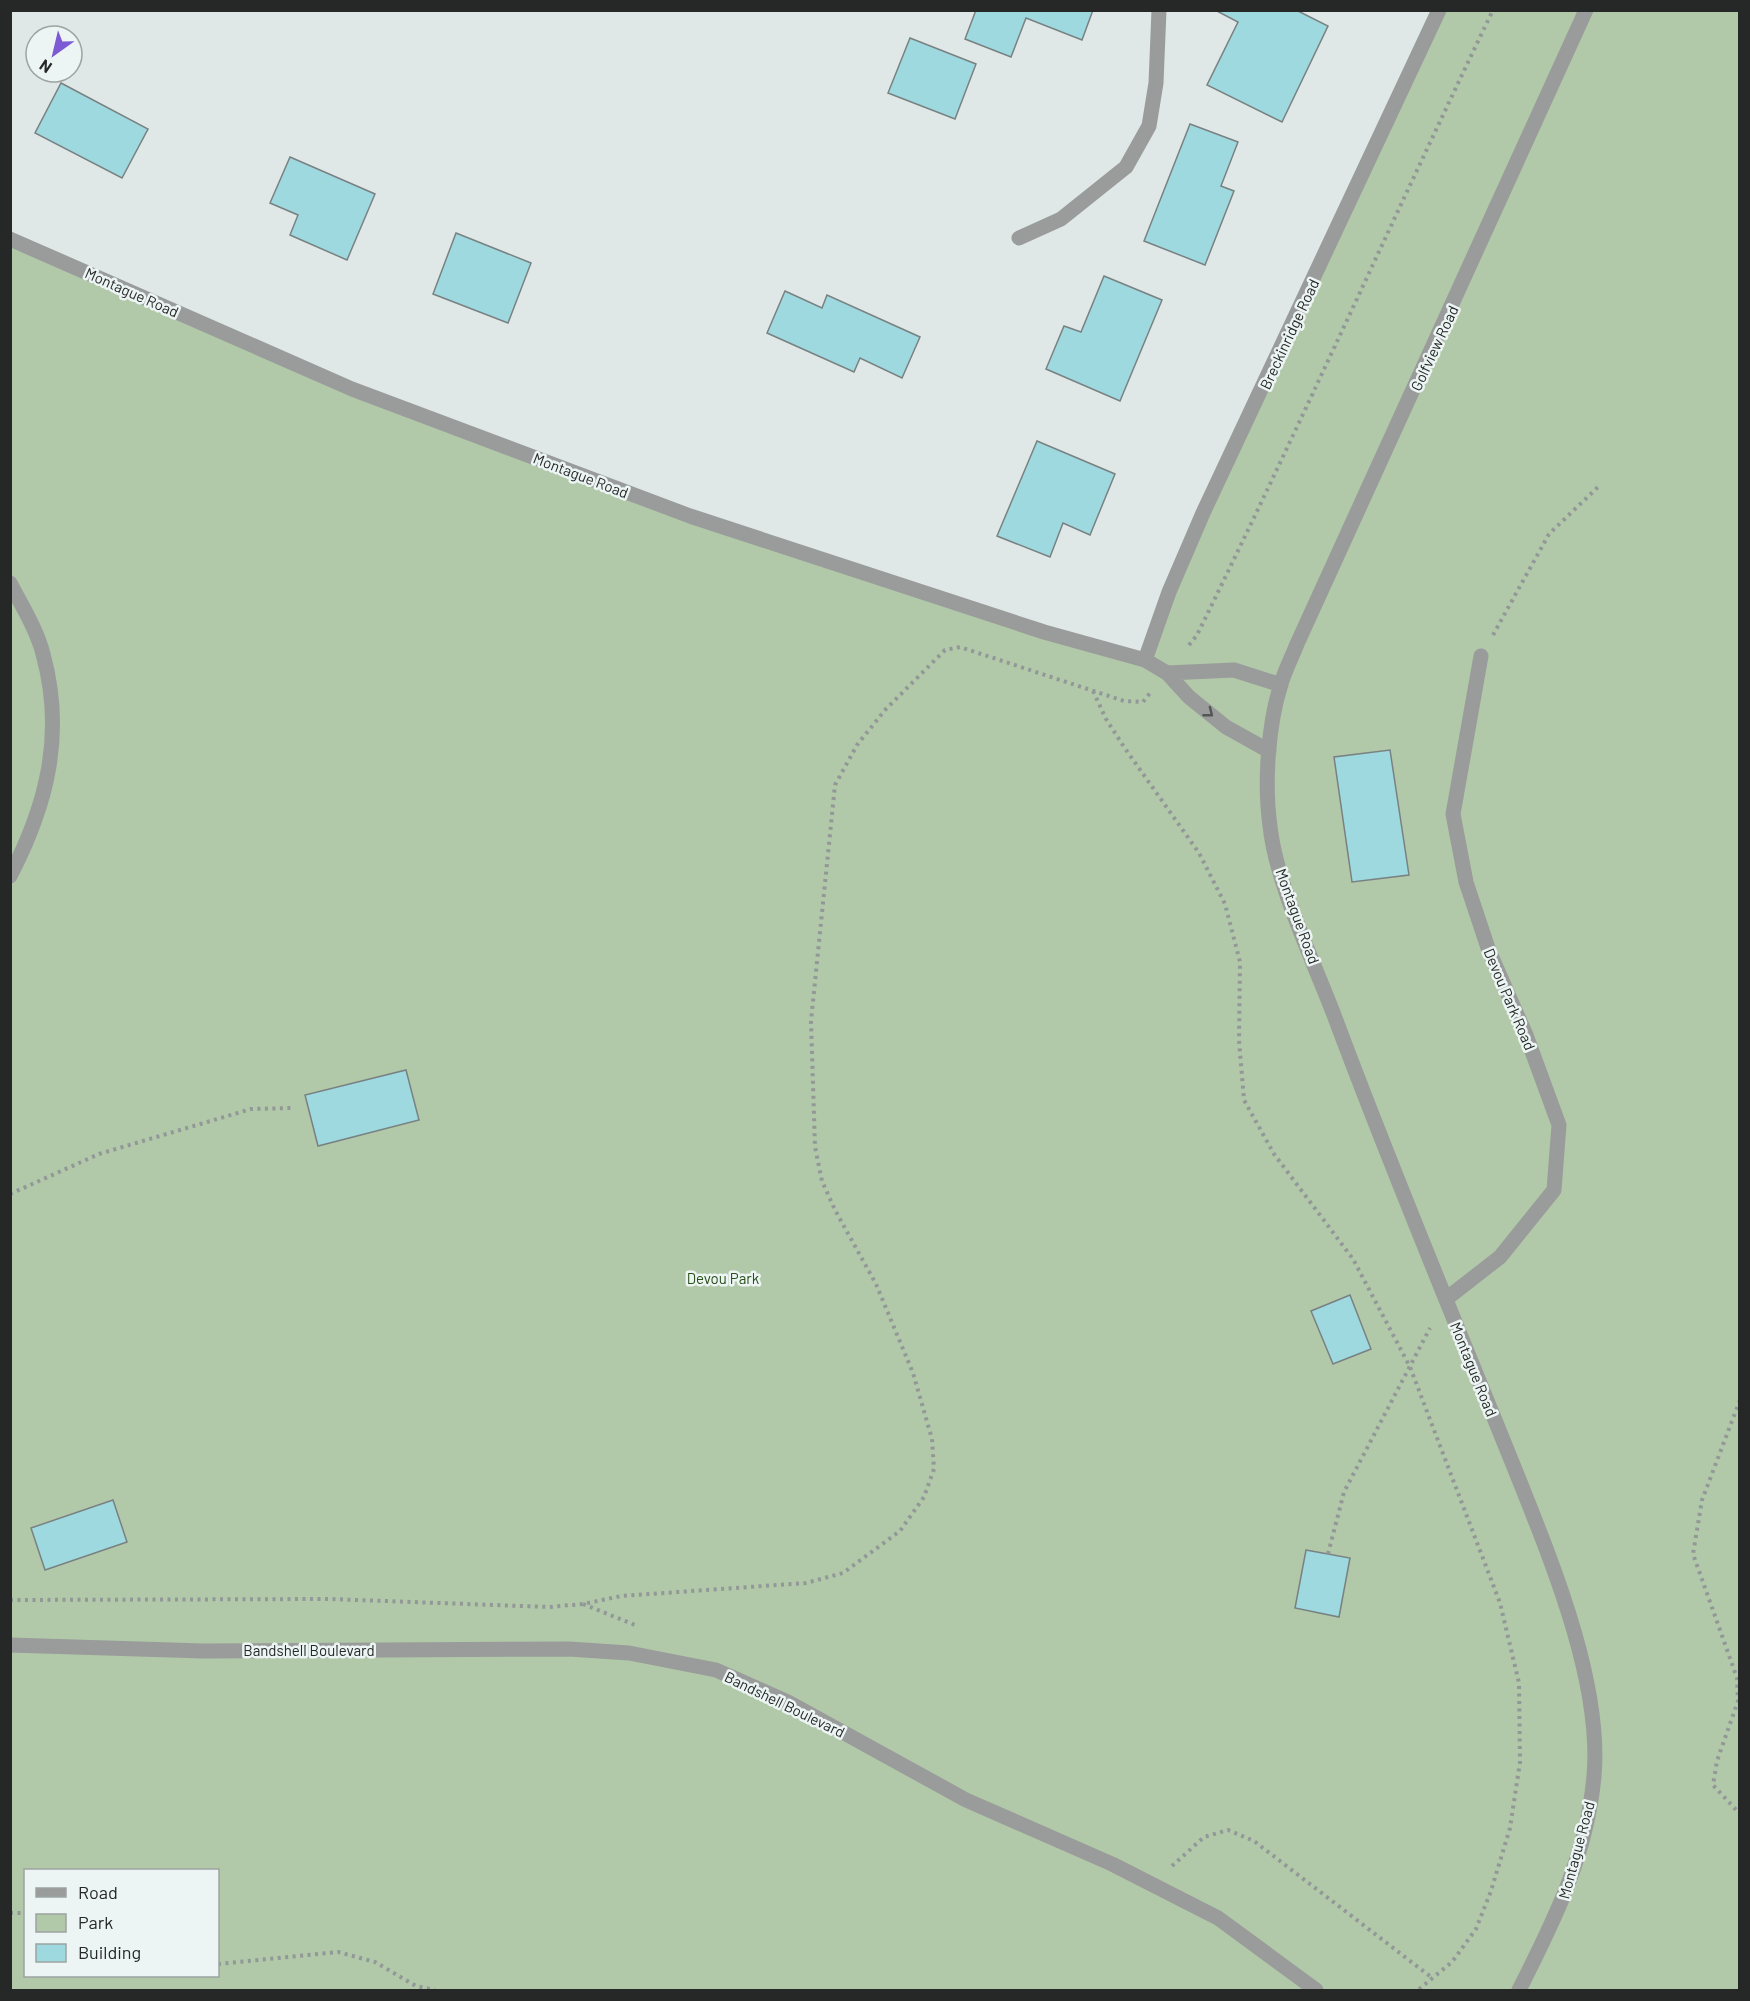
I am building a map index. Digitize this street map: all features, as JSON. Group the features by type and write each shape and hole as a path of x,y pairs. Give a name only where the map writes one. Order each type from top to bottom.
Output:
{"street":[{"path":"1019,238 1061,219 1126,167 1149,126 1156,83 1159,10"},
{"name":"Breckinridge Road","path":"1145,660 1169,592 1203,513 1439,10"},
{"name":"Golfview Road","path":"1281,685 1586,10"},
{"name":"Montague Road","path":"10,239 352,389 679,512 1044,632 1145,660 1167,673 1189,697 1226,727 1269,751"},
{"path":"10,583 43,654 53,714 49,780 22,853 10,876"},
{"name":"Devou Park Road","path":"1446,1299 1500,1257 1554,1191 1559,1125 1526,1035 1489,951 1466,882 1453,814 1480,656"},
{"path":"1167,673 1234,670 1281,685"},
{"name":"Montague Road","path":"1281,685 1269,751 1270,827 1281,873 1365,1098 1537,1525 1581,1655 1591,1702 1594,1774 1586,1827 1563,1903 1519,1990"},
{"name":"Bandshell Boulevard","path":"10,1645 203,1651 569,1649 629,1653 716,1670 788,1702 966,1800 1112,1864 1218,1918 1316,1990"}],"path":[{"path":"1197,635 1277,472 1384,238 1494,10"},
{"path":"1480,656 1548,534 1599,486"},
{"path":"10,1600 330,1599 549,1607 583,1604 621,1596 806,1583 843,1573 900,1531 924,1497 934,1469 932,1439 913,1373 876,1284 835,1210 822,1181 815,1147 811,1021 835,785 857,745 885,710 945,650 960,647 1124,701 1143,702"},
{"path":"1093,690 1106,719 1199,854 1225,904 1240,962 1239,1040 1244,1100 1274,1154 1353,1259 1410,1367 1500,1603 1519,1683 1520,1762 1510,1828 1476,1929 1452,1962 1418,1990"},
{"path":"10,1194 99,1154 251,1109 291,1108"},
{"path":"1329,1554 1344,1492 1446,1299"},
{"path":"1740,1400 1702,1500 1693,1554 1737,1678 1738,1701 1717,1761 1713,1785 1740,1814"},
{"path":"583,1604 637,1626"},
{"path":"1170,1868 1204,1837 1228,1830 1254,1841 1431,1977"},
{"path":"219,1964 338,1952 375,1962 416,1986 435,1990"}],"green space":[{"name":"Devou Park","path":"1439,11 1739,11 1739,1990 11,1990 10,239 352,389 690,516 1145,660 1169,592"}],"building":[{"path":"976,10 1093,10 1082,40 1026,18 1011,57 965,39"},
{"path":"1215,10 1296,10 1328,26 1282,122 1207,85 1238,22"},
{"path":"910,38 976,64 955,119 888,93"},
{"path":"60,84 148,129 122,178 35,133"},
{"path":"1190,124 1238,142 1221,186 1234,191 1205,265 1144,241"},
{"path":"290,157 375,194 347,260 290,235 298,215 270,203"},
{"path":"456,233 531,263 508,323 433,294"},
{"path":"1104,276 1162,300 1120,401 1046,369 1064,326 1081,332"},
{"path":"785,291 822,308 827,295 920,337 902,378 860,358 854,372 767,333"},
{"path":"1037,441 1115,474 1090,535 1063,523 1050,557 997,536"},
{"path":"1390,750 1409,875 1352,882 1334,757"},
{"path":"406,1070 419,1120 318,1146 305,1095"},
{"path":"1350,1295 1371,1349 1333,1364 1311,1311"},
{"path":"113,1500 127,1542 45,1570 31,1528"},
{"path":"1306,1550 1350,1558 1339,1617 1295,1608"}]}
